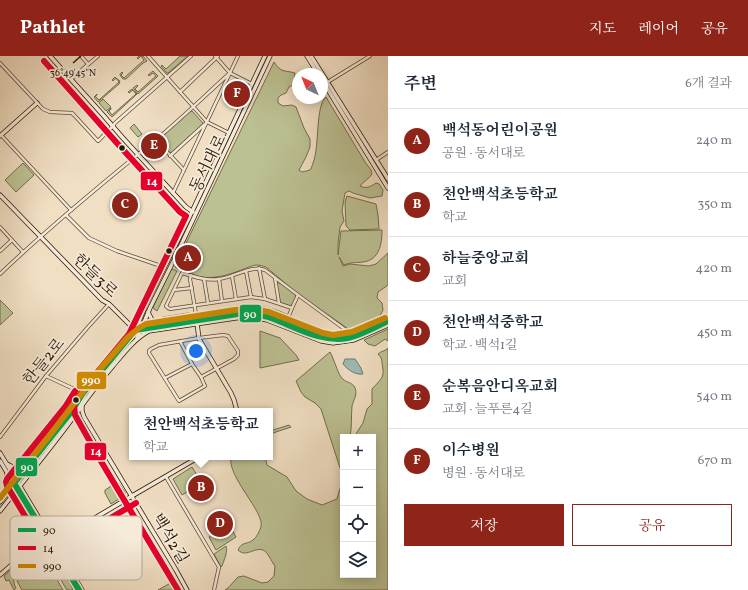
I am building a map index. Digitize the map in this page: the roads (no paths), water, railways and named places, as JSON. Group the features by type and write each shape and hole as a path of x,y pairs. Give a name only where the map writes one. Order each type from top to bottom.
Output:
{"main road":[{"path":"50,56 186,207 196,213"},
{"name":"동서대로","path":"3,497 71,412 83,393 135,330 145,306 192,211 265,56"},
{"name":"동서대로","path":"132,344 141,330 148,312 270,56"},
{"path":"307,56 314,68"},
{"path":"311,56 317,68"},
{"path":"328,87 388,179"},
{"path":"328,87 388,188"},
{"path":"1,136 38,103"},
{"name":"한들3로","path":"0,195 102,300 109,304 135,330"},
{"path":"148,312 153,322 158,326"},
{"path":"0,511 72,419 91,392 132,344 143,334 149,331 244,313 274,318 313,335 337,340 355,336 388,321"},
{"path":"141,330 158,326 257,317 321,341 333,343 354,340 388,325"},
{"path":"197,322 198,338 234,400 236,408"},
{"path":"135,330 149,331"},
{"path":"82,405 84,417"},
{"path":"72,419 79,415 84,417"},
{"name":"백석2길","path":"84,417 187,590"},
{"path":"0,453 15,481"},
{"path":"0,460 37,516"},
{"path":"98,516 194,460"},
{"path":"7,464 17,468 22,467 31,461"},
{"path":"0,502 8,479 6,470"},
{"path":"0,575 10,566"},
{"path":"73,580 79,590"},
{"path":"76,580 82,590"}],"street":[{"path":"81,56 88,64"},
{"path":"71,79 98,56"},
{"path":"148,56 207,122 229,133"},
{"path":"0,63 46,111 72,113 98,141 115,123 191,56"},
{"path":"173,193 238,56"},
{"path":"328,80 370,56"},
{"path":"180,92 216,57 230,73 252,84"},
{"path":"0,274 71,210 156,140 230,73"},
{"path":"170,156 207,122"},
{"path":"1,136 71,210"},
{"path":"156,140 184,171"},
{"path":"376,160 388,152"},
{"path":"66,215 89,238 117,251 164,267"},
{"path":"0,227 24,252"},
{"path":"0,251 12,240"},
{"path":"260,268 265,299"},
{"path":"292,308 265,299 251,297 170,309 166,306 182,273 204,279 219,279 260,268 275,277 355,336"},
{"path":"246,271 251,297"},
{"path":"191,275 190,279 197,322"},
{"path":"232,276 236,299"},
{"path":"275,277 279,303"},
{"path":"204,279 208,303"},
{"path":"219,279 222,301"},
{"path":"174,290 192,288"},
{"path":"286,324 298,295"},
{"name":"한들2로","path":"0,437 46,376 109,304"},
{"path":"180,341 192,364 201,377 204,386 179,401 149,354 151,348 180,341 227,335 238,351 238,355 234,359 201,377"},
{"path":"165,378 192,364"},
{"path":"46,376 83,393"},
{"path":"166,477 219,567 214,590"}],"water":[{"path":"345,359 355,359 363,374 354,373 347,368 343,364"}],"place":[{"name":"이수병원","path":"237,94"},
{"name":"순복음안디옥교회","path":"154,146"},
{"name":"하늘중앙교회","path":"125,205"},
{"name":"백석동어린이공원","path":"188,258"},
{"name":"천안백석초등학교","path":"201,488"},
{"name":"천안백석중학교","path":"220,524"}]}
